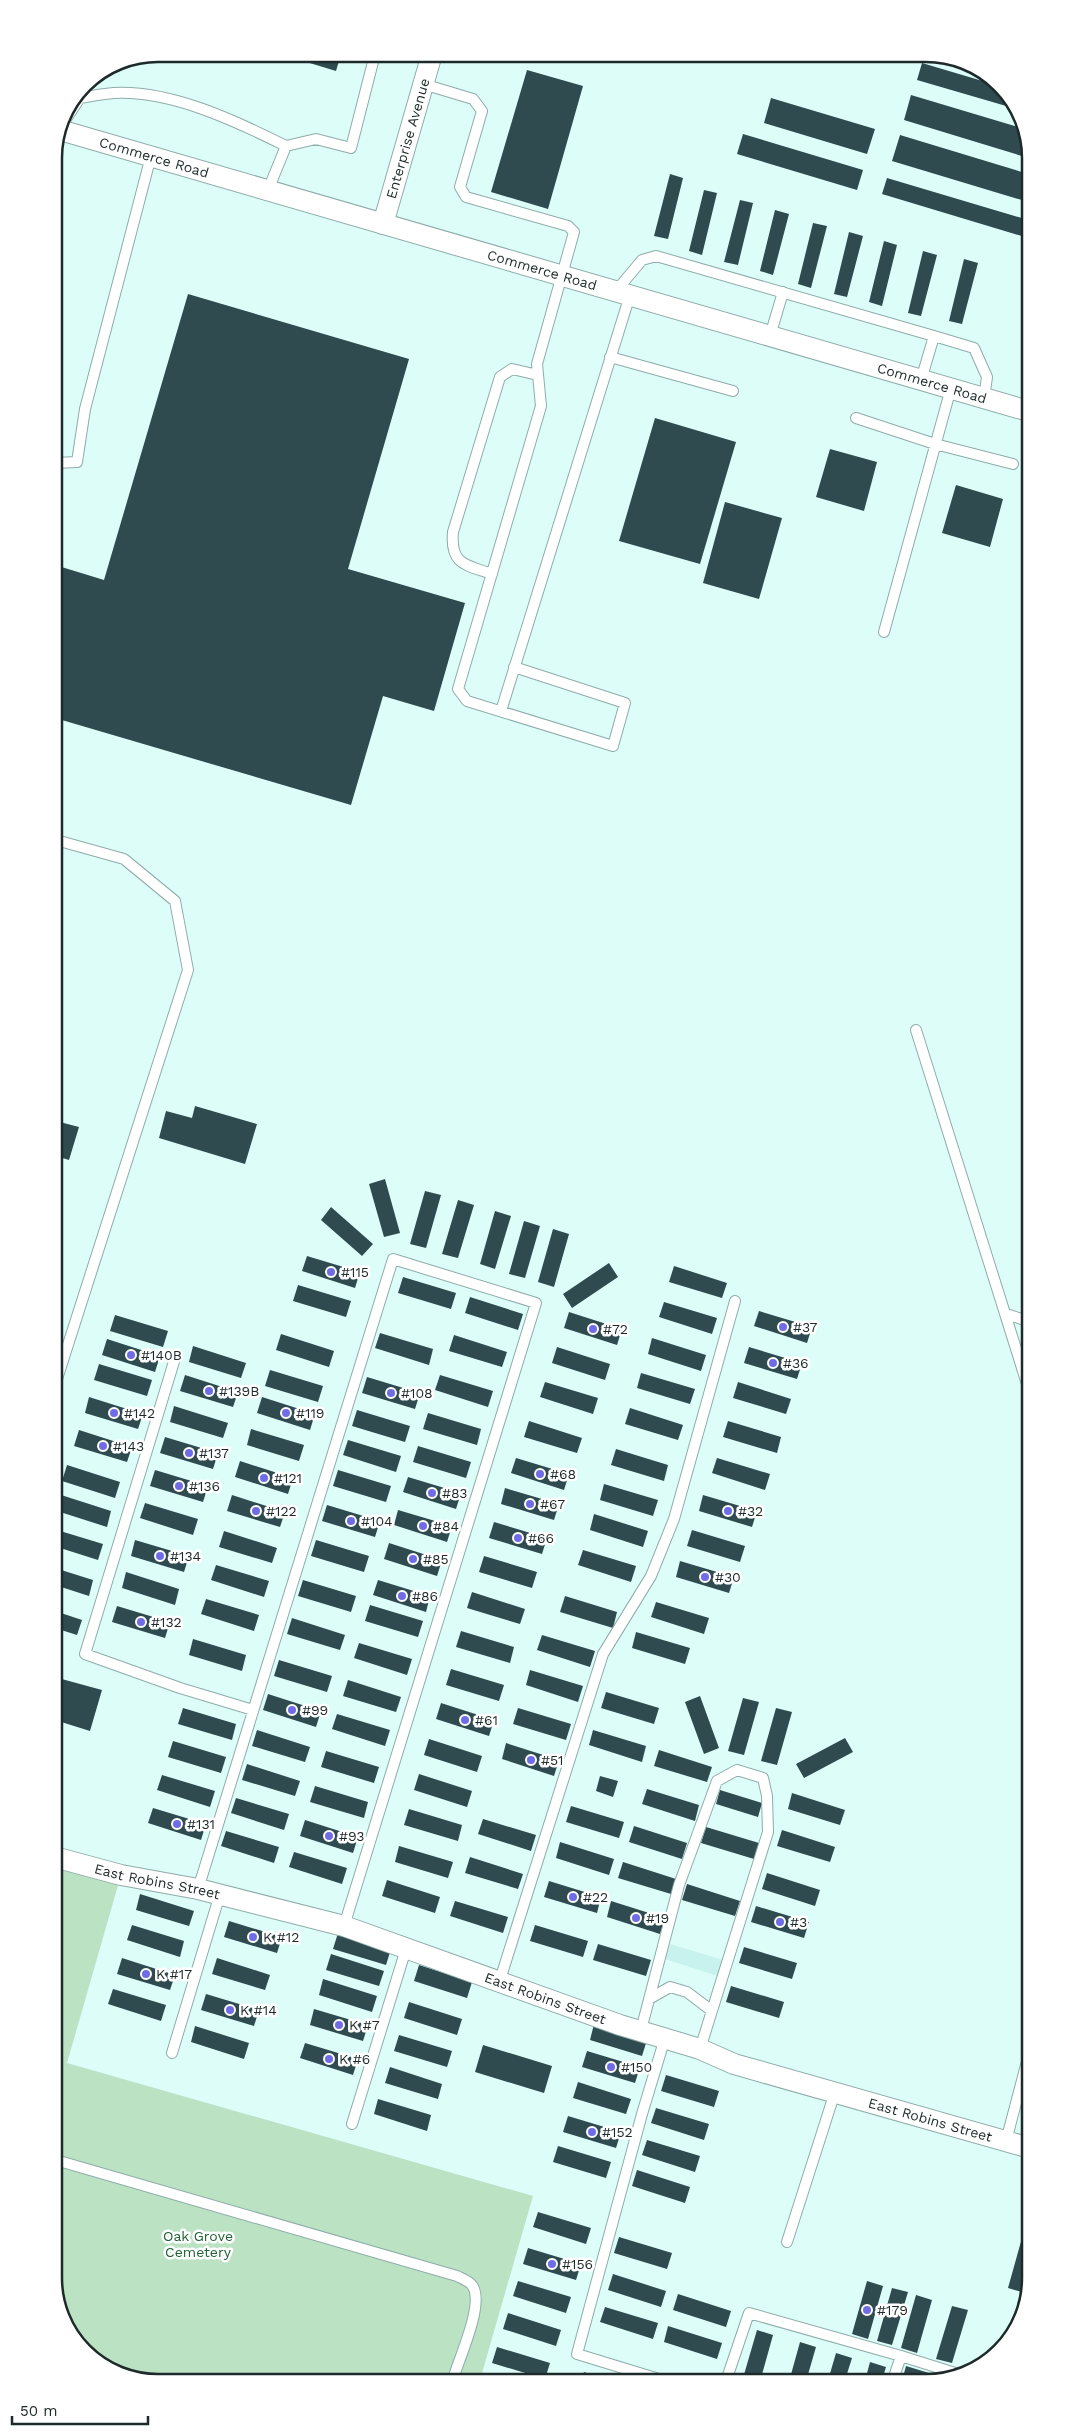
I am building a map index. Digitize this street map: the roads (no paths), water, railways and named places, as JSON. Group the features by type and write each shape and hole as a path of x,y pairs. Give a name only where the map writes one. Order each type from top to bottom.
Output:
{"street":[{"name":"Enterprise Avenue","path":"383,224 429,63"},
{"name":"Commerce Road","path":"67,131 1022,409"},
{"name":"East Robins Street","path":"62,1859 121,1876 198,1889 344,1926 620,2025 700,2049 734,2064 1022,2146"}],"lane":[{"path":"85,97 115,93 154,95 233,119 286,146 316,139 351,148 373,63"},
{"path":"423,84 473,100 482,111 460,187 466,196 568,226 574,232 537,364 541,406 458,689 467,701 613,746 625,703 514,667"},
{"path":"268,190 286,146"},
{"path":"63,463 77,462 85,409 151,156"},
{"path":"501,712 610,357 623,293 642,260 656,256 974,348 987,377 984,398"},
{"path":"770,336 783,292"},
{"path":"921,380 934,336"},
{"path":"610,357 733,391"},
{"path":"492,574 464,564 455,558 452,546 453,532 500,377 512,369 538,375"},
{"path":"884,632 950,388"},
{"path":"856,418 935,444 1013,464"},
{"path":"62,1363 188,970 175,901 124,859 63,842"},
{"path":"916,1030 1022,1367"},
{"path":"198,1889 393,1259 536,1303 344,1926"},
{"path":"499,1983 604,1654 651,1576 674,1519 736,1300"},
{"path":"1006,1314 1022,1319"},
{"path":"176,1356 85,1654 180,1688 253,1710"},
{"path":"640,2030 679,1885 717,1781 737,1770 762,1778 766,1796 768,1832 700,2049"},
{"path":"172,2053 220,1894"},
{"path":"352,2124 406,1949"},
{"path":"649,1999 670,1987 687,1992 712,2011"},
{"path":"641,2374 577,2354 642,2114 665,2038"},
{"path":"1006,2142 1022,2081"},
{"path":"787,2242 835,2092"},
{"path":"62,2162 457,2276 471,2284 476,2294 475,2311 455,2373"},
{"path":"728,2374 749,2314 948,2371"},
{"path":"895,2374 901,2356"}],"place":[{"name":"#115","path":"331,1272"},
{"name":"#37","path":"783,1327"},
{"name":"#72","path":"593,1329"},
{"name":"#140B","path":"131,1355"},
{"name":"#36","path":"773,1363"},
{"name":"#139B","path":"209,1391"},
{"name":"#108","path":"391,1393"},
{"name":"#142","path":"114,1413"},
{"name":"#119","path":"286,1413"},
{"name":"#143","path":"103,1446"},
{"name":"#137","path":"189,1453"},
{"name":"#68","path":"540,1474"},
{"name":"#121","path":"264,1478"},
{"name":"#136","path":"179,1486"},
{"name":"#83","path":"432,1493"},
{"name":"#67","path":"530,1504"},
{"name":"#122","path":"256,1511"},
{"name":"#32","path":"728,1511"},
{"name":"#104","path":"351,1521"},
{"name":"#84","path":"423,1526"},
{"name":"#66","path":"518,1538"},
{"name":"#134","path":"160,1556"},
{"name":"#85","path":"413,1559"},
{"name":"#30","path":"705,1577"},
{"name":"#86","path":"402,1596"},
{"name":"#132","path":"141,1622"},
{"name":"#99","path":"292,1710"},
{"name":"#61","path":"465,1720"},
{"name":"#51","path":"531,1760"},
{"name":"#131","path":"177,1824"},
{"name":"#93","path":"329,1836"},
{"name":"#22","path":"573,1897"},
{"name":"#19","path":"636,1918"},
{"name":"#3","path":"780,1922"},
{"name":"K #12","path":"253,1937"},
{"name":"K #17","path":"146,1974"},
{"name":"K #14","path":"230,2010"},
{"name":"K #7","path":"339,2025"},
{"name":"K #6","path":"329,2059"},
{"name":"#150","path":"611,2067"},
{"name":"#152","path":"592,2132"},
{"name":"#156","path":"552,2264"},
{"name":"#179","path":"867,2310"}],"park label":[{"name":"Oak Grove Cemetery","path":"198,2244"}]}
